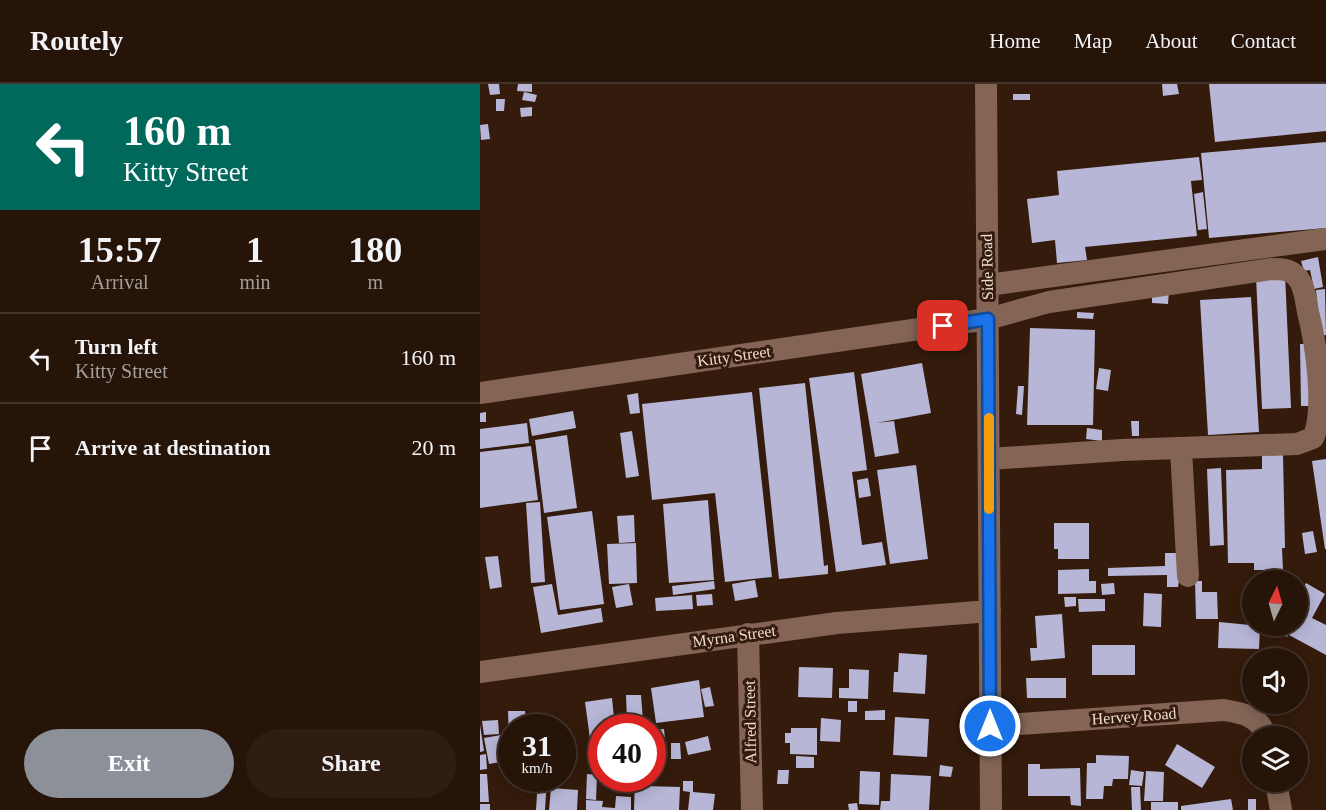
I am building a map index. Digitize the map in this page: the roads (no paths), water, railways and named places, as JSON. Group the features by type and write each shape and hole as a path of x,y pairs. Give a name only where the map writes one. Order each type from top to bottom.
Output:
{"street":[{"name":"Side Road","path":"986,84 991,810"},
{"path":"988,285 1325,239"},
{"name":"Kitty Street","path":"480,393 988,319 1049,302 1105,293 1272,269 1293,273 1302,285 1322,381 1323,400 1317,434 1297,444 1181,449"},
{"path":"989,459 1181,449 1188,576"},
{"name":"Myrna Street","path":"480,672 837,623 990,611"},
{"name":"Alfred Street","path":"748,634 752,810"},
{"name":"Hervey Road","path":"990,726 1224,710 1243,713 1255,718 1262,726"},
{"path":"1278,792 1281,810"}]}
